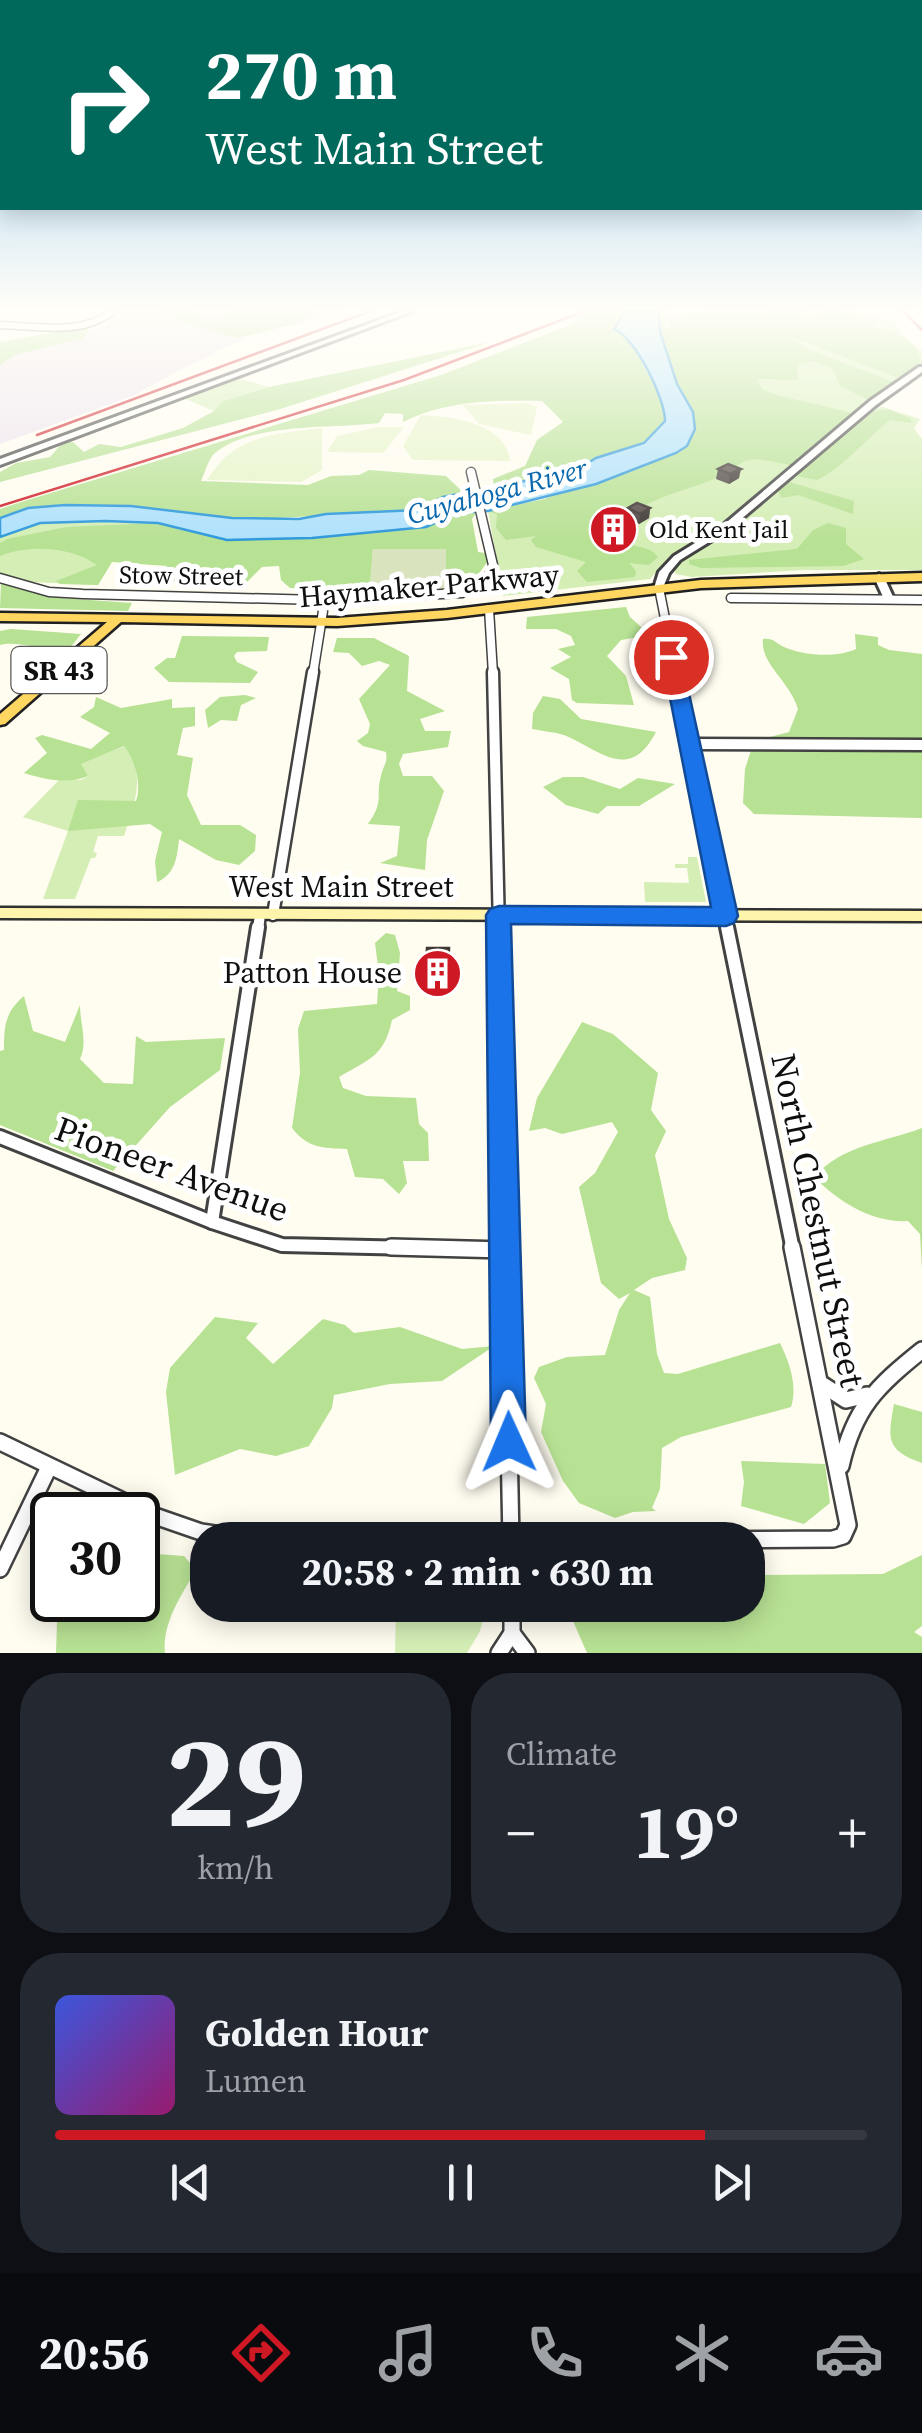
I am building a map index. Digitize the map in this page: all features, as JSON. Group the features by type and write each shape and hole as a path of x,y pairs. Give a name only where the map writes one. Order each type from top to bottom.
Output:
{"main road":[{"name":"Haymaker Parkway","path":"0,617 320,622 489,610 754,580 922,577"},
{"name":"SR 43","path":"0,721 117,620"},
{"name":"West Main Street","path":"0,912 922,916"}],"street":[{"path":"0,462 201,388"},
{"path":"659,588 664,572 677,558 724,529 894,388"},
{"name":"Stow Street","path":"0,578 63,593 319,600 440,597 474,589 487,580 493,565 471,472"},
{"path":"880,577 889,598"},
{"name":"North Chestnut Street","path":"659,588 848,1525 843,1536 833,1539 765,1539"},
{"path":"731,598 922,600"},
{"path":"212,1222 324,605 319,600"},
{"path":"489,610 511,1522"},
{"path":"690,744 922,745"},
{"name":"Pioneer Avenue","path":"0,1136 264,1240 301,1247 505,1250"},
{"path":"840,1472 851,1426 867,1396 922,1350"},
{"path":"820,1380 846,1400 867,1396"},
{"path":"0,1442 152,1516 190,1527"},
{"path":"0,1569 49,1466"},
{"path":"499,1653 512,1633 512,1622"},
{"path":"512,1633 527,1653"}],"shaded area":[{"path":"0,388 147,388 135,395 0,444"}],"green space":[{"path":"213,388 265,388 223,401 214,411 183,398"},
{"path":"265,388 346,388 277,410 0,482 0,472 16,463 50,457 63,442 73,442 84,452 99,444 121,447 183,428 214,411 223,401"},
{"path":"398,388 656,388 665,406 665,421 645,443 596,458 575,471 494,487 493,479 525,466 537,440 563,422 542,401 489,401 437,409 403,422 403,414 385,413 379,423 271,431 231,443 215,453 201,481 308,485 331,476 359,475 369,470 446,476 464,493 410,511 254,518 88,505 29,510 0,518 0,509"},
{"path":"672,388 892,388 852,416 723,525 674,553 650,579 503,596 488,511 545,499"},
{"path":"681,388 762,388 852,413 790,465 745,461 721,476 638,510 627,518 631,535 608,534 592,539 603,537 654,553 658,557 649,565 629,563 636,571 635,577 587,582 577,571 586,562 536,547 531,540 536,536 506,540 496,528 497,514 488,511 545,499 653,461 686,397"},
{"path":"843,388 884,388 867,399"},
{"path":"527,403 537,407 531,435 479,424 463,405"},
{"path":"883,407 920,419 914,428 922,439 922,570 803,570 691,577 676,574 674,569 689,555 731,529 871,408"},
{"path":"887,409 910,418 912,423 890,420 817,480 796,476 870,412"},
{"path":"421,415 462,420 488,430 506,448 510,461 413,460 403,446"},
{"path":"379,427 404,427 383,453 327,452 337,436"},
{"path":"322,428 322,470 301,482 207,480 242,445 271,435"},
{"path":"786,481 854,501 853,514 798,495 781,498 778,490"},
{"path":"478,510 472,519 478,552 485,553 488,561 472,583 450,590 373,549 370,592 290,588 281,580 279,566 262,567 245,584 240,579 184,585 169,580 160,589 151,584 167,566 112,562 98,585 60,584 56,581 97,565 75,554 50,549 0,556 0,543 7,539 66,527 158,523 227,540 312,538 426,527"},
{"path":"53,521 158,523 120,548 98,585 30,582 0,573 0,537 16,529"},
{"path":"828,523 846,528 846,544 864,559 843,566 701,568 689,564 689,560 797,549 813,530"},
{"path":"373,549 446,549 446,590 369,591"},
{"path":"1,582 47,597 132,603 128,611 0,608"},
{"path":"626,607 630,617 650,635 621,640 607,656 626,676 634,705 577,703 572,700 569,679 550,668 571,657 558,649 575,645 571,636 556,629 526,629 527,617"},
{"path":"0,631 81,634 65,649 0,645"},
{"path":"855,634 878,637 878,645 889,650 922,654 922,818 754,814 743,803 745,769 754,741 789,732 798,709 766,657 763,639 801,652 830,655 856,649"},
{"path":"182,636 269,637 267,651 237,652 234,656 237,662 258,672 250,683 169,682 154,668 167,658 175,658"},
{"path":"337,638 374,638 409,656 407,691 445,711 420,719 425,731 451,731 448,747 403,754 399,764 403,776 432,776 444,791 427,840 425,870 380,863 397,856 400,826 368,824 378,804 386,752 357,741 368,733 370,724 359,699 390,665 379,661 362,666 349,653 333,652"},
{"path":"543,696 560,699 581,719 656,732 646,748 635,756 613,758 564,735 532,729 533,713"},
{"path":"96,697 121,708 172,699 172,708 195,707 195,726 183,728 177,755 193,758 187,795 201,825 240,825 256,835 255,851 239,865 216,860 179,839 172,869 157,882 155,861 162,832 150,824 68,831 78,800 136,801 138,795 136,772 124,746 81,764 88,776 81,779 56,780 24,773 47,753 35,738 42,735 91,749 110,733 80,717 94,707"},
{"path":"220,697 256,698 241,705 237,721 221,720 208,728 205,710"},
{"path":"125,746 137,779 135,802 124,836 98,836 93,852 97,853 91,858 75,899 43,899 68,831 23,817 60,779 81,780 88,776 80,764"},
{"path":"563,777 583,777 620,789 638,778 675,784 639,806 607,806 598,814 566,805 543,787"},
{"path":"688,857 697,857 706,902 645,902 644,882 689,883 687,868 675,868 675,864 688,864"},
{"path":"386,933 395,935 400,953 397,991 410,996 410,1010 392,1020 385,1042 374,1056 339,1077 343,1088 366,1096 416,1098 419,1124 428,1133 429,1161 403,1161 407,1183 399,1194 383,1179 355,1177 347,1149 310,1143 292,1128 300,1073 298,1029 304,1011 377,1004 375,943"},
{"path":"24,996 33,1031 65,1042 80,1005 84,1040 80,1059 104,1083 133,1084 136,1036 146,1042 225,1038 220,1070 170,1107 113,1171 0,1125 0,1051 4,1050 9,1014"},
{"path":"582,1022 613,1034 658,1073 651,1110 666,1131 655,1155 669,1219 687,1258 685,1270 652,1278 634,1290 650,1297 657,1354 664,1373 678,1374 780,1343 793,1382 791,1407 681,1437 662,1448 660,1489 652,1508 656,1511 615,1518 579,1503 563,1481 541,1432 546,1404 534,1378 539,1367 567,1357 605,1355 619,1310 630,1293 619,1299 601,1283 579,1187 595,1173 618,1132 612,1122 562,1134 545,1128 529,1131 537,1098"},
{"path":"922,1128 922,1269 920,1234 908,1221 869,1215 834,1195 814,1177 851,1151"},
{"path":"215,1317 258,1323 246,1338 273,1364 323,1319 345,1325 354,1333 400,1327 462,1349 494,1346 442,1381 390,1384 334,1395 332,1408 309,1446 276,1456 240,1449 175,1475 166,1392 170,1368"},
{"path":"894,1404 922,1412 922,1463 895,1448 890,1434"},
{"path":"741,1461 825,1464 830,1503 804,1524 741,1506"},
{"path":"160,1554 184,1556 190,1563 190,1581 170,1620 165,1653 56,1653 57,1622 160,1622"},
{"path":"922,1555 922,1626 914,1632 922,1637 922,1653 587,1653 573,1622 765,1622 765,1575 883,1574"},
{"path":"396,1622 482,1622 467,1653 395,1653"}],"water":[{"name":"Cuyahoga River","path":"656,388 679,388 693,412 695,429 687,446 676,453 596,484 488,511 457,513 426,527 312,538 227,540 158,523 105,521 40,523 0,537 0,518 28,508 65,505 131,506 232,518 299,519 418,510 443,497 575,471 596,458 644,443 665,421"}],"building":[{"path":"728,464 741,469 730,474 718,469"},
{"path":"637,503 650,508 640,514 628,508"},
{"path":"427,948 449,948 448,976 426,976"}],"railway":[{"path":"37,435 163,388"},
{"path":"0,506 378,388"}],"place":[{"name":"Old Kent Jail","path":"614,529"},
{"name":"Patton House","path":"437,973"}],"route":[{"path":"509,1442 499,915 726,916 671,657"}]}
